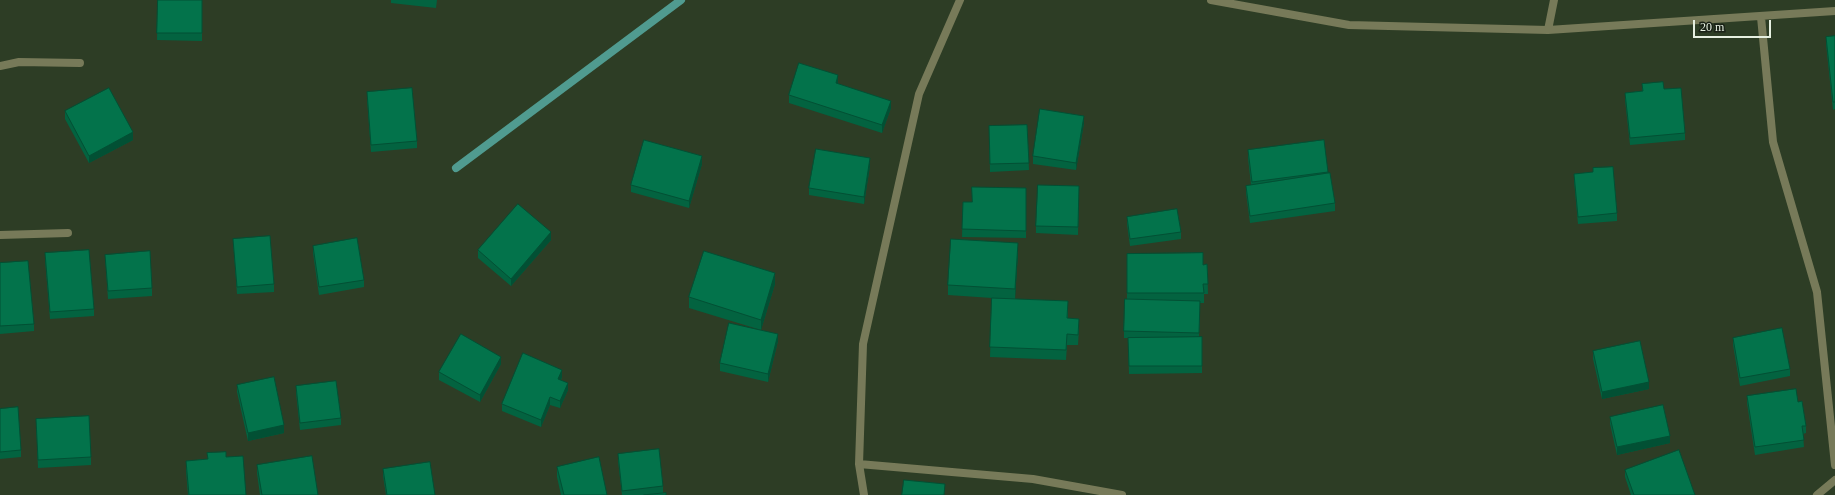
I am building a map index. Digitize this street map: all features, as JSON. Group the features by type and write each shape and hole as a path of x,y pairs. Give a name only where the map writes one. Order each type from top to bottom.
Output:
{"street":[{"path":"864,495 859,464 863,344 886,237 920,94 960,0"},
{"path":"1211,0 1349,25 1548,30 1835,11"},
{"path":"1548,30 1554,0"},
{"path":"1761,17 1773,142 1817,292 1835,465"},
{"path":"0,66 20,62 80,63"},
{"path":"0,235 68,232"},
{"path":"859,464 1033,479 1122,495"},
{"path":"1817,495 1835,480"}],"building":[{"path":"158,0 202,0 202,33 157,33"},
{"path":"1835,36 1835,102 1833,102 1826,37"},
{"path":"799,63 838,75 836,83 891,101 882,125 789,95"},
{"path":"1663,82 1664,89 1681,88 1685,133 1630,138 1625,93 1643,91 1642,84"},
{"path":"109,88 133,132 89,156 65,111"},
{"path":"412,88 417,141 371,145 367,92"},
{"path":"1040,109 1084,116 1076,163 1033,156"},
{"path":"1027,125 1029,163 990,164 989,126"},
{"path":"644,140 702,156 689,201 631,185"},
{"path":"1324,140 1328,172 1252,182 1248,150"},
{"path":"816,149 870,158 864,197 809,188"},
{"path":"1613,167 1617,213 1578,217 1574,174 1593,172 1593,168"},
{"path":"1330,173 1335,203 1250,216 1246,186"},
{"path":"1038,185 1079,186 1078,227 1036,226"},
{"path":"972,187 1026,188 1026,231 962,229 963,202 972,202"},
{"path":"518,204 551,232 511,279 478,250"},
{"path":"1177,209 1181,232 1130,239 1127,217"},
{"path":"270,236 274,284 237,287 233,239"},
{"path":"357,238 364,280 319,287 313,246"},
{"path":"951,239 1018,243 1015,289 948,285"},
{"path":"89,250 94,309 50,312 45,253"},
{"path":"150,251 152,288 108,291 105,255"},
{"path":"704,251 775,273 761,320 689,297"},
{"path":"1203,253 1203,265 1207,264 1208,284 1203,284 1204,293 1127,293 1127,254"},
{"path":"28,261 34,324 0,326 0,263"},
{"path":"992,298 1068,301 1067,318 1079,319 1078,335 1067,334 1066,350 990,347"},
{"path":"1125,299 1200,301 1199,333 1124,331"},
{"path":"729,323 778,334 768,374 720,363"},
{"path":"1782,328 1790,369 1740,378 1733,338"},
{"path":"461,334 501,357 480,395 439,372"},
{"path":"1202,337 1202,366 1129,366 1128,338"},
{"path":"1640,341 1649,382 1602,392 1593,351"},
{"path":"523,353 562,370 558,379 568,383 560,401 550,397 541,420 502,404"},
{"path":"274,377 284,425 248,433 237,385"},
{"path":"336,381 341,418 300,423 296,386"},
{"path":"1796,389 1798,402 1802,401 1806,426 1802,426 1804,440 1755,447 1747,396"},
{"path":"1663,405 1670,436 1617,447 1610,417"},
{"path":"18,407 21,450 0,452 0,409"},
{"path":"89,416 91,457 38,460 36,419"},
{"path":"659,449 663,486 622,491 618,454"},
{"path":"1679,450 1695,495 1634,495 1625,470"},
{"path":"226,452 226,457 243,456 246,495 189,495 186,461 208,459 207,453"},
{"path":"312,456 318,495 262,495 257,465"},
{"path":"599,457 607,495 564,495 557,467"},
{"path":"430,462 435,495 387,495 383,469"},
{"path":"904,480 945,484 944,495 902,495"},
{"path":"666,493 666,495 644,495"}],"waterway":[{"path":"456,168 681,0"}]}
